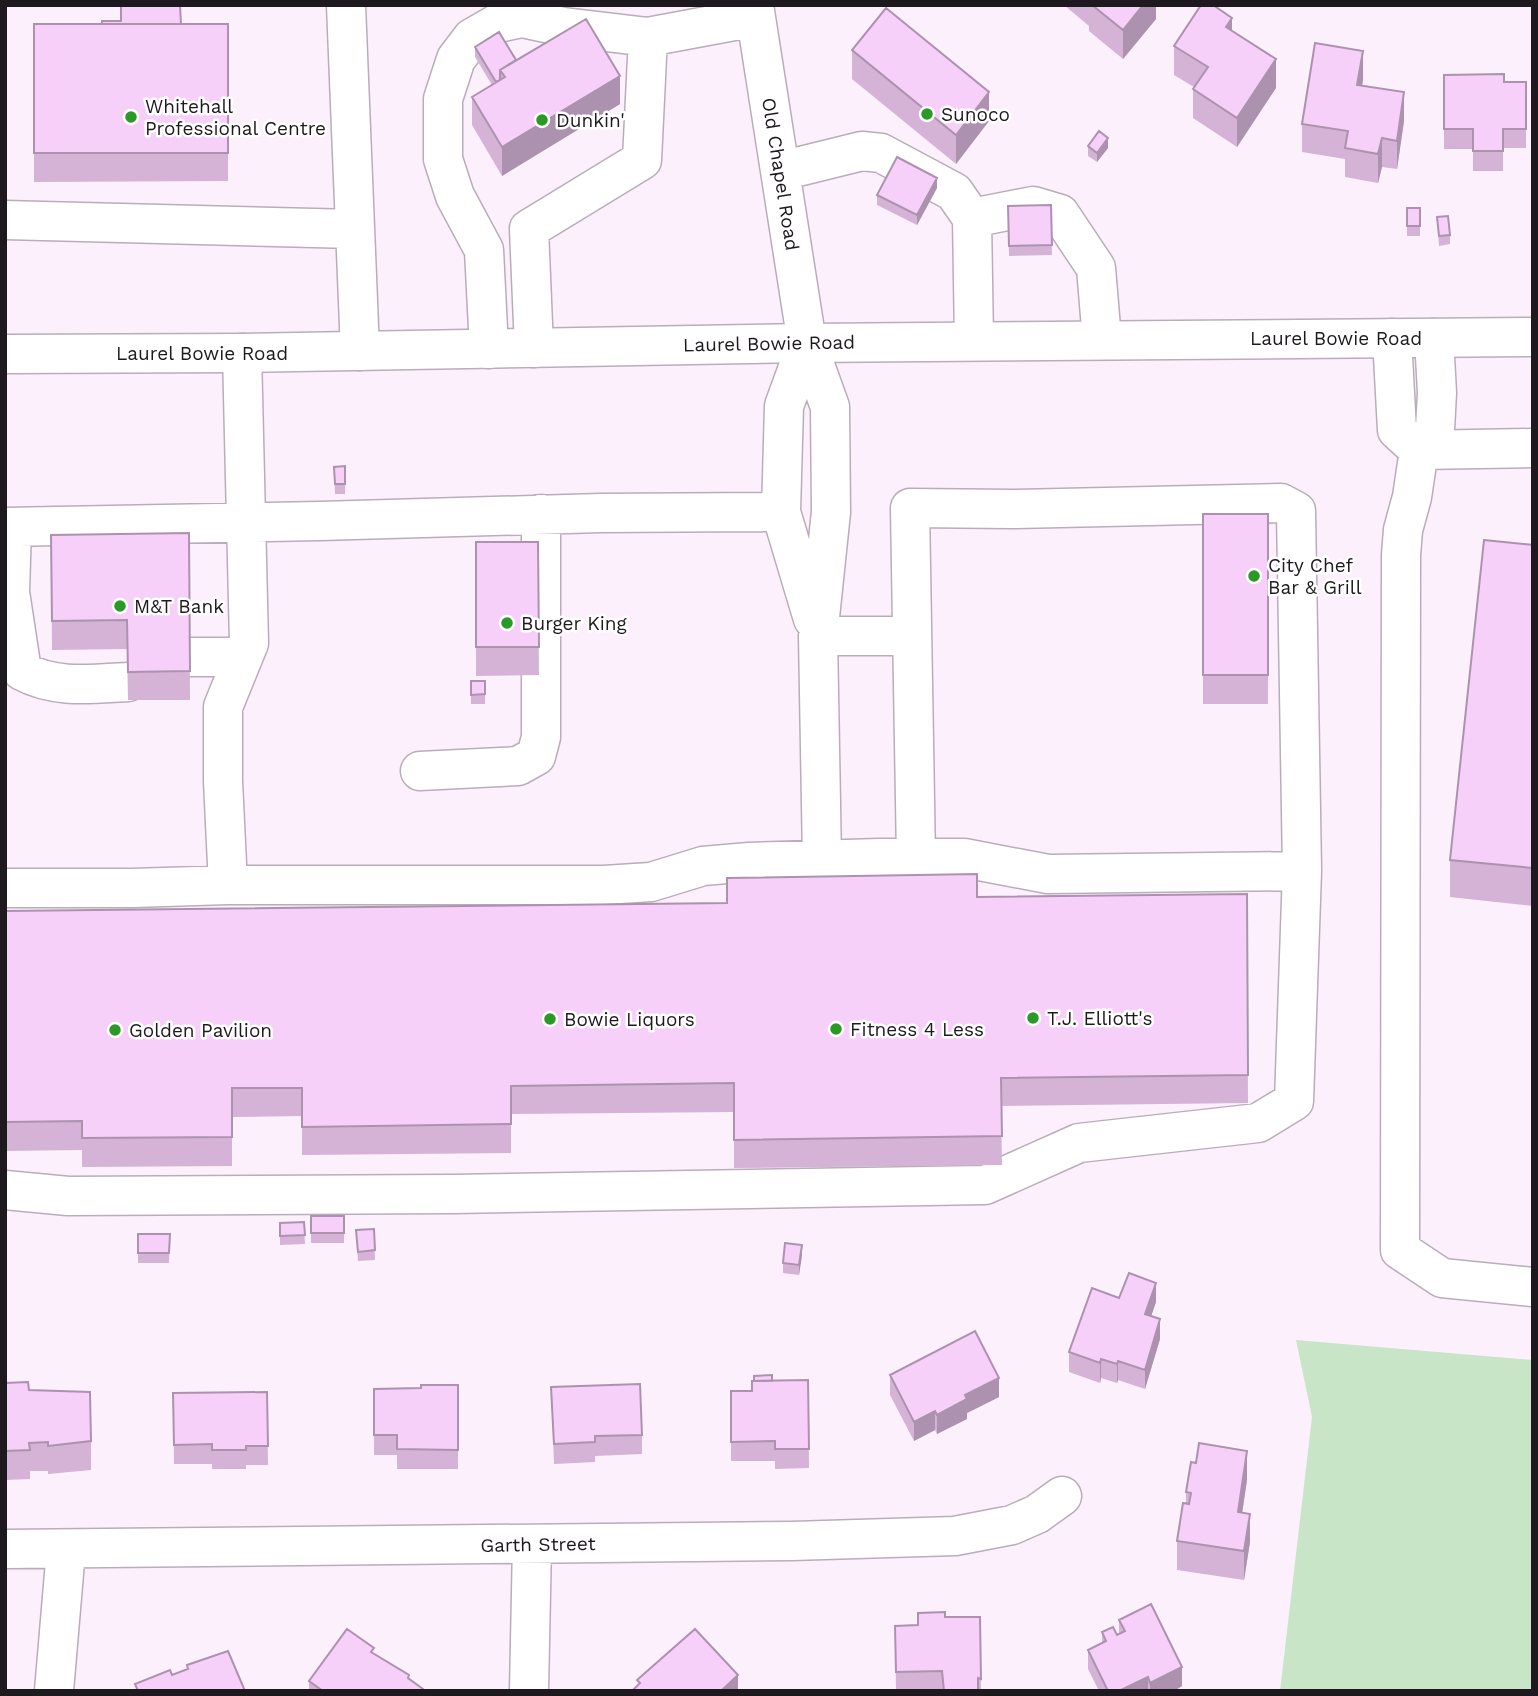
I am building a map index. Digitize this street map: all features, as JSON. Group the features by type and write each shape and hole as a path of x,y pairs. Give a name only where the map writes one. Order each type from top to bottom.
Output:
{"street":[{"path":"346,5 360,351"},
{"path":"489,349 484,250 455,196 443,159 443,99 456,59 472,38 498,23 522,18 564,27 648,37 754,11"},
{"name":"Old Chapel Road","path":"754,11 807,342 830,407 831,512 818,636"},
{"path":"534,348 528,229 642,160 648,37"},
{"path":"780,171 862,151 881,153 954,192 972,218 974,341"},
{"path":"972,218 1033,206 1060,214 1096,268 1102,340"},
{"path":"5,220 354,229"},
{"name":"Laurel Bowie Road","path":"5,354 242,353 807,342 1533,337"},
{"path":"1392,338 1397,430 1419,450 1533,448"},
{"path":"1434,338 1436,429 1419,450 1412,497 1403,530 1401,555 1401,993 1398,1074 1400,1250 1442,1278 1533,1287"},
{"path":"807,342 784,406 781,512 818,636 822,860"},
{"path":"228,885 223,707 249,643 242,353"},
{"path":"5,1190 68,1196 453,1194 985,1185 1079,1143 1258,1123 1294,1101 1302,871 1296,511 1281,503 1013,509 910,508 916,859"},
{"path":"127,672 21,664 10,592 9,527 541,514 781,512"},
{"path":"420,771 518,766 536,756 541,737 541,514"},
{"path":"818,636 912,636"},
{"path":"189,669 239,668"},
{"path":"5,888 604,885 651,881 703,866 749,862 964,858 1048,874 1302,871"},
{"name":"Garth Street","path":"5,1549 792,1541 955,1536 1012,1525 1037,1514 1062,1496"},
{"path":"529,1691 532,1544"},
{"path":"54,1691 66,1550"}],"green space":[{"path":"1296,1340 1533,1360 1533,1691 1280,1691 1312,1417"}],"building":[{"path":"121,5 180,5 181,24 102,24 102,21 121,21"},
{"path":"1092,5 1143,5 1123,30"},
{"path":"1201,5 1213,5 1232,18 1226,27 1276,59 1237,118 1193,89 1208,67 1174,46"},
{"path":"886,8 989,92 956,135 852,50"},
{"path":"586,19 620,76 502,147 472,97 505,77 500,70"},
{"name":"Whitehall Professional Centre","path":"34,24 228,24 228,153 34,153"},
{"path":"499,32 516,60 500,70 500,80 496,82 475,47"},
{"path":"1315,43 1363,51 1357,85 1404,92 1397,141 1382,138 1378,154 1345,148 1348,131 1302,124"},
{"path":"1504,74 1504,82 1526,82 1526,129 1503,129 1503,151 1473,151 1473,129 1444,129 1444,75"},
{"path":"1099,131 1108,138 1097,153 1088,146"},
{"path":"897,157 937,178 917,215 877,195"},
{"path":"1051,205 1052,245 1009,246 1008,206"},
{"path":"1407,208 1420,208 1420,226 1407,226"},
{"path":"1448,216 1450,235 1439,236 1437,217"},
{"path":"345,466 345,484 335,484 334,467"},
{"path":"1203,514 1268,514 1268,675 1203,675"},
{"name":"M&T Bank","path":"189,533 190,671 128,672 127,620 52,621 51,535"},
{"path":"1484,540 1533,545 1533,868 1450,860"},
{"name":"Burger King","path":"476,542 538,542 539,647 476,647"},
{"path":"471,681 485,681 485,694 471,695"},
{"path":"977,874 977,897 1247,894 1248,1075 1001,1078 1002,1136 734,1140 734,1083 511,1086 511,1124 302,1127 302,1088 232,1088 232,1137 82,1138 82,1121 5,1122 5,911 727,903 727,878"},
{"path":"311,1216 344,1216 344,1233 311,1233"},
{"path":"304,1222 305,1235 280,1236 280,1223"},
{"path":"374,1229 375,1250 358,1252 356,1230"},
{"path":"138,1234 170,1234 169,1253 138,1253"},
{"path":"785,1243 802,1245 799,1265 783,1263"},
{"path":"1129,1273 1156,1283 1145,1314 1160,1319 1145,1370 1118,1361 1117,1364 1101,1359 1100,1363 1069,1352 1092,1288 1119,1298"},
{"path":"975,1331 999,1378 965,1395 967,1399 937,1415 935,1411 914,1422 890,1375"},
{"path":"772,1375 772,1381 754,1381 754,1376"},
{"path":"808,1380 809,1449 775,1449 775,1441 731,1442 731,1391 752,1391 752,1381"},
{"path":"28,1382 29,1390 90,1392 91,1441 48,1446 48,1442 29,1443 30,1450 5,1451 5,1383"},
{"path":"640,1384 642,1435 595,1436 595,1442 554,1444 551,1387"},
{"path":"421,1385 458,1385 458,1450 397,1449 397,1435 374,1435 374,1389 421,1388"},
{"path":"267,1392 268,1446 246,1446 246,1450 212,1450 212,1444 174,1445 173,1393"},
{"path":"1199,1443 1247,1451 1238,1512 1250,1514 1244,1551 1177,1541 1183,1503 1189,1504 1191,1493 1186,1492 1191,1462 1196,1463"},
{"path":"1151,1604 1182,1667 1150,1683 1148,1677 1119,1691 1108,1691 1088,1650 1106,1641 1102,1632 1113,1627 1117,1635 1125,1631 1119,1620"},
{"path":"945,1612 945,1617 980,1617 981,1679 978,1678 978,1691 944,1691 942,1671 896,1672 895,1626 918,1625 918,1613"},
{"path":"347,1629 374,1648 371,1652 409,1675 408,1678 423,1689 422,1691 323,1691 309,1681"},
{"path":"695,1629 738,1675 721,1691 632,1691 640,1683 637,1680"},
{"path":"228,1651 245,1691 138,1691 135,1684 170,1670 172,1675 188,1669 187,1665"}],"place":[{"name":"Sunoco","path":"927,114"},
{"name":"Whitehall Professional Centre","path":"131,117"},
{"name":"Dunkin'","path":"542,120"},
{"name":"City Chef Bar & Grill","path":"1254,576"},
{"name":"M&T Bank","path":"120,606"},
{"name":"Burger King","path":"507,623"},
{"name":"T.J. Elliott's","path":"1033,1018"},
{"name":"Bowie Liquors","path":"550,1019"},
{"name":"Fitness 4 Less","path":"836,1029"},
{"name":"Golden Pavilion","path":"115,1030"}]}
